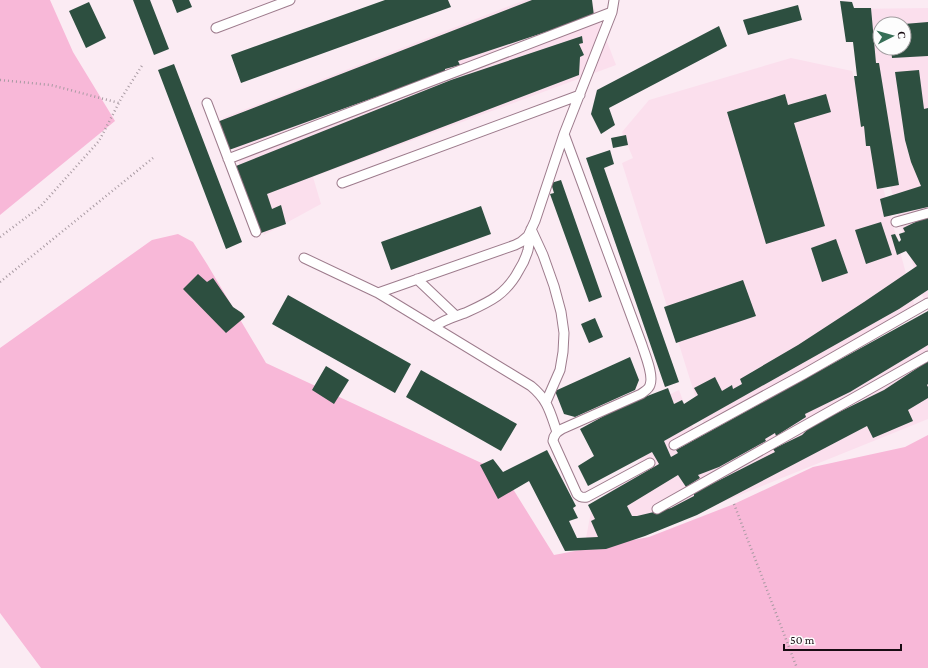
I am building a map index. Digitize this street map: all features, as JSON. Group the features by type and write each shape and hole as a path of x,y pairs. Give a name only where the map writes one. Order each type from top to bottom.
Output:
{"lane":[{"path":"216,28 290,0"},
{"path":"378,293 521,242 528,236 535,221 564,134 612,12 614,0"},
{"path":"228,159 612,12"},
{"path":"342,183 580,96"},
{"path":"207,103 256,232"},
{"path":"564,134 642,345 650,370 651,384 642,394 562,428 557,432 553,441 577,494 584,498 650,463"},
{"path":"896,222 928,213"},
{"path":"434,327 440,322 484,304 500,295 514,281 528,252 531,229"},
{"path":"531,229 543,255 554,286 561,312 564,333 560,370 546,402"},
{"path":"304,258 378,293 532,386 540,393 546,402 557,432"},
{"path":"417,279 456,316"},
{"path":"674,445 804,374 928,303"},
{"path":"657,509 928,356"}],"path":[{"path":"0,237 40,207 99,141 119,103 143,64"},
{"path":"0,80 51,85 119,103"},
{"path":"0,282 153,158"},
{"path":"734,504 797,668"}],"shaded area":[{"path":"0,0 50,0 73,52 115,121 0,215"},
{"path":"525,0 591,0 616,65 313,177 321,204 264,235 223,118"},
{"path":"928,8 928,313 895,207 852,9"},
{"path":"791,58 852,71 917,315 704,424 622,163 633,158 622,132 649,100"},
{"path":"178,234 193,242 266,363 503,473 554,555 649,537 734,504 813,467 905,447 928,435 928,668 41,668 0,613 0,348 152,240"},
{"path":"928,319 928,419 673,522 585,543 591,512 642,458 623,416 679,390 697,438"}],"building":[{"path":"133,0 150,0 169,49 154,55"},
{"path":"172,0 189,0 192,7 177,13"},
{"path":"385,0 448,0 451,7 241,83 231,55"},
{"path":"532,0 592,0 594,16 458,61 460,65 445,69 445,72 229,150 217,122"},
{"path":"840,1 852,2 854,8 871,8 872,56 875,56 876,63 879,63 899,185 877,189 870,146 866,146 864,126 861,127 854,76 857,76 853,42 846,42"},
{"path":"89,2 106,38 86,48 69,11"},
{"path":"798,5 802,20 748,35 743,20"},
{"path":"928,22 928,56 892,58 892,56 912,56 912,23"},
{"path":"719,26 727,46 609,108 615,125 601,134 591,114 597,90"},
{"path":"582,36 583,43 579,44 584,55 580,57 579,75 267,194 272,209 281,205 286,224 261,233 236,166 451,80"},
{"path":"174,64 242,242 226,249 158,70"},
{"path":"919,70 924,109 928,108 928,207 884,217 880,199 921,186 911,162 905,140 895,72"},
{"path":"785,94 788,105 826,94 831,112 794,123 825,226 766,244 727,112"},
{"path":"626,135 628,145 613,148 611,138"},
{"path":"610,150 614,164 604,168 679,382 665,387 586,158"},
{"path":"561,180 602,297 589,302 550,194 554,193 551,183"},
{"path":"481,206 491,234 391,270 381,242"},
{"path":"928,216 928,290 899,309 664,441 671,457 678,453 676,450 928,311 928,345 850,392 805,414 806,417 776,436 775,433 765,439 766,441 719,467 698,475 700,478 686,487 678,475 627,506 632,516 671,508 694,496 694,493 775,452 773,449 802,435 808,429 831,416 884,390 928,361 928,398 908,410 913,421 873,438 867,426 697,515 645,536 606,549 565,551 529,481 498,499 480,465 493,459 503,472 547,450 576,506 573,508 578,518 569,521 577,538 598,537 591,521 595,519 588,505 659,464 652,452 588,486 578,466 594,456 580,429 624,405 668,388 674,404 682,400 684,404 698,395 694,388 715,377 722,391 732,385 733,389 742,384 740,379 798,345 917,266 906,251 897,255 891,235 895,234 899,242 901,240 899,234 905,232 903,228"},
{"path":"881,222 892,255 866,264 855,230"},
{"path":"836,239 848,273 822,282 811,248"},
{"path":"198,274 207,282 213,278 233,307 245,317 226,333 183,289"},
{"path":"743,280 756,316 676,343 664,307"},
{"path":"288,295 411,364 395,393 272,324"},
{"path":"595,318 603,337 589,343 581,324"},
{"path":"630,357 639,380 635,390 575,417 564,414 555,391"},
{"path":"326,366 349,380 334,404 312,390"},
{"path":"421,370 517,424 501,451 406,397"}]}
